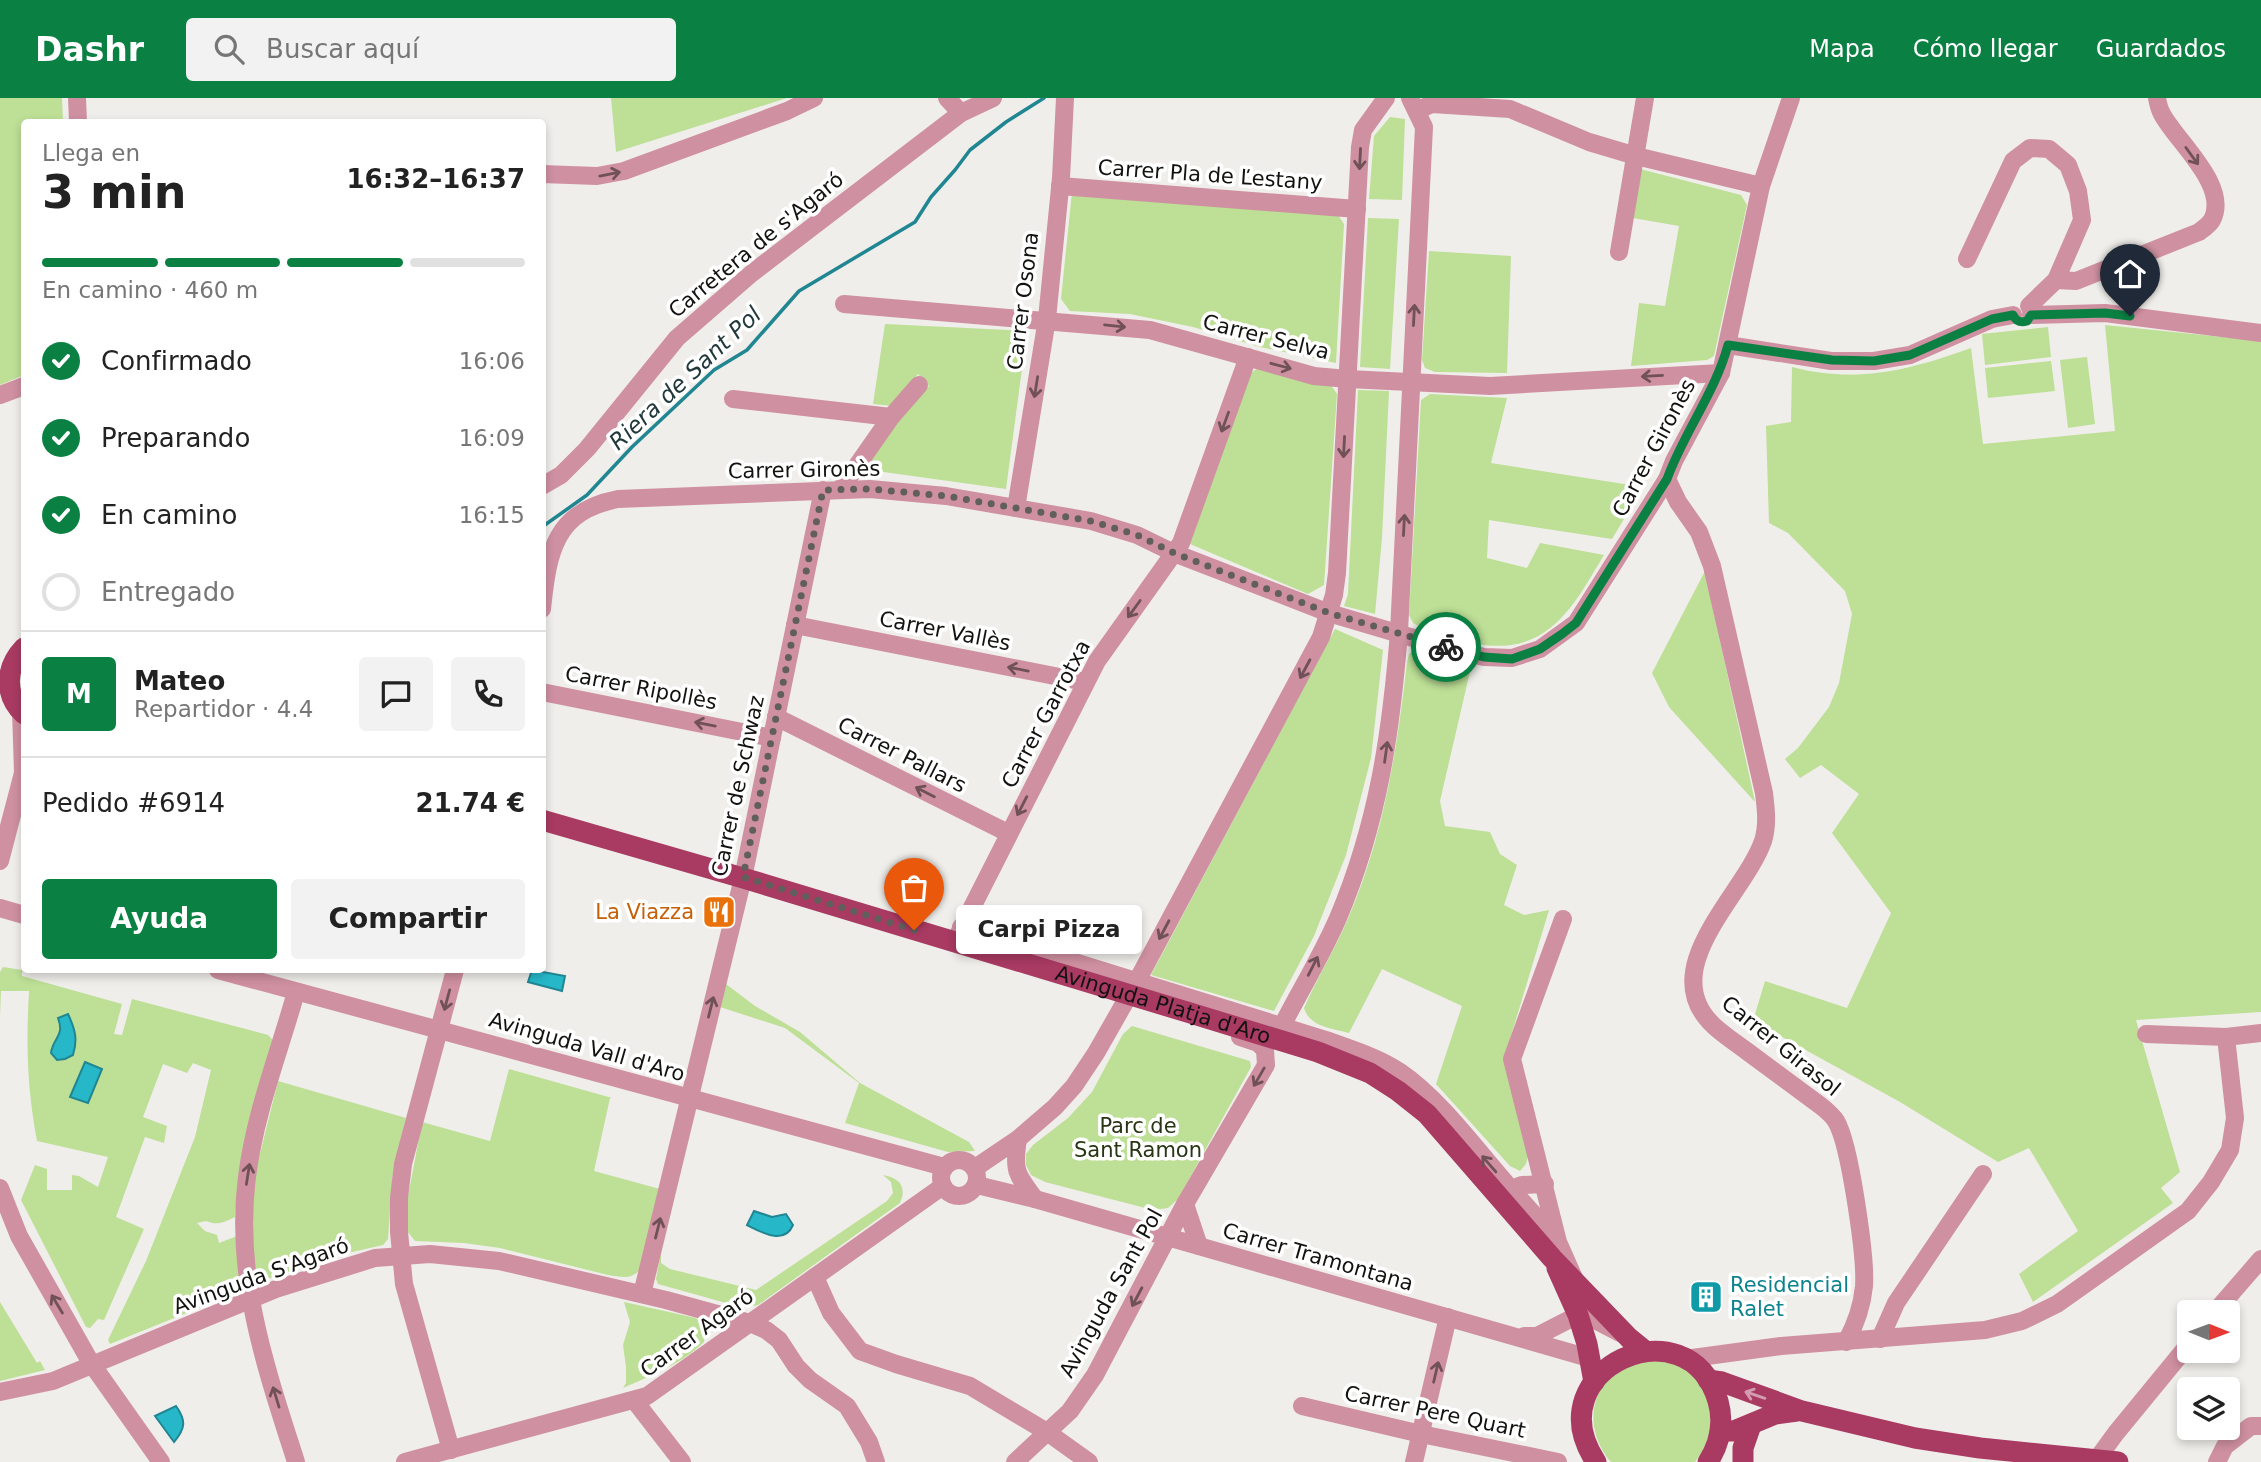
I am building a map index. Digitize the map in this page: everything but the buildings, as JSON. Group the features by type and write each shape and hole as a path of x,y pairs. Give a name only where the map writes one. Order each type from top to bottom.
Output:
{"main road":[{"path":"14,652 5,686 21,710"},
{"name":"Avinguda Platja d'Aro","path":"546,821 958,935 1133,988 1187,1012 1349,1063 1398,1091 1426,1114 1555,1250 1569,1282 1637,1345"},
{"path":"1569,1282 1594,1382"},
{"path":"1596,1462 1587,1447 1583,1425 1584,1403 1594,1382 1606,1368 1637,1345 1685,1359 1707,1378 1720,1407 1719,1435 1707,1462"},
{"path":"1707,1378 1802,1411 1941,1442 2108,1460"},
{"path":"1719,1435 1751,1425 1775,1413 1802,1411"},
{"path":"1742,1462 1743,1448 1751,1425"},
{"path":"1719,1435 1735,1448 1742,1462"}],"street":[{"path":"77,98 78,119"},
{"path":"546,174 597,176 624,171 787,111 814,98"},
{"path":"947,98 961,113"},
{"name":"Carretera de s'Agaró","path":"546,484 561,475 587,449 677,338 752,273 961,113 993,98"},
{"name":"Carrer Osona","path":"1016,508 1047,319 1065,98"},
{"path":"976,1177 962,1160 944,1167 941,1179 943,1186 952,1195 970,1193 976,1177 1055,1107 1074,1086 1133,988 1312,655 1329,613 1336,573 1360,147 1363,130 1386,98"},
{"path":"1619,252 1644,98"},
{"name":"Carrer Gironès","path":"546,572 561,532 575,515 595,503 618,499 870,489 946,496 1091,521 1137,535 1174,553 1329,613 1484,657 1512,659 1540,649 1576,623 1667,479 1721,373 1761,186 1791,98"},
{"path":"2056,281 2076,281 2199,232 2211,221 2215,206 2212,188 2202,169 2161,114 2157,98"},
{"path":"1282,1026 1337,920 1360,859 1383,770 1394,695 1424,127 1414,104 1510,109 1590,142 1761,186"},
{"path":"1728,345 1832,360 1874,361 1910,355 1992,319 2013,315 2016,320 2027,321 2030,311 2056,281 2082,220 2078,191 2068,165 2049,149 2030,148 2012,162 1967,259"},
{"name":"Carrer Pla de Ľestany","path":"1059,186 1357,209"},
{"name":"Carrer Selva","path":"844,304 1047,319 1150,330 1314,376 1348,379 1490,386 1721,373"},
{"path":"2030,311 2105,313 2261,333"},
{"name":"Carrer Garrotxa","path":"958,935 1085,682 1181,543 1248,357"},
{"path":"832,490 919,385"},
{"path":"0,395 21,387"},
{"path":"733,399 891,416"},
{"name":"Carrer Girasol","path":"1667,479 1678,502 1699,532 1712,566 1767,815 1755,860 1718,914 1701,952 1692,978 1695,1002 1710,1022 1821,1106 1836,1121 1847,1155 1864,1256 1864,1286 1858,1320 1846,1342"},
{"name":"Carrer de Schwaz","path":"642,1294 743,877 795,625 832,490"},
{"name":"Carrer Vallès","path":"795,625 1085,682"},
{"name":"Carrer Ripollès","path":"546,693 772,738"},
{"name":"Carrer Pallars","path":"776,718 1008,834"},
{"path":"0,860 21,781"},
{"path":"0,907 21,914"},
{"path":"1555,1250 1545,1184 1512,1059 1563,919"},
{"name":"Avinguda Vall d'Aro","path":"229,973 944,1167"},
{"path":"452,1450 404,1284 398,1198 403,1164 454,973"},
{"path":"1133,988 1282,1026 1326,1040 1399,1071 1440,1109 1511,1189 1555,1250"},
{"path":"296,992 260,1111 247,1175 243,1222 254,1325 296,1462"},
{"name":"Avinguda Sant Pol","path":"1015,1462 1070,1411 1095,1375 1185,1204 1266,1065 1265,1050 1258,1043 1201,1025 1187,1012"},
{"path":"2146,1034 2226,1037 2261,1033"},
{"path":"1685,1359 1725,1352 1985,1330 2022,1321 2057,1304 2188,1211 2211,1182 2230,1150 2235,1118 2226,1037"},
{"path":"1018,1139 1014,1164 1021,1181 1035,1199"},
{"path":"1880,1339 1896,1303 1983,1174"},
{"name":"Carrer Tramontana","path":"976,1177 1035,1199 1589,1358"},
{"path":"1511,1189 1522,1185 1545,1184"},
{"name":"Carrer Agaró","path":"405,1462 648,1396 943,1186"},
{"path":"0,1188 19,1236 91,1363 161,1462"},
{"name":"Avinguda Sant Pol","path":"1185,1204 1199,1246"},
{"name":"Avinguda S'Agaró","path":"0,1392 53,1381 91,1363 250,1300 375,1258 430,1254 499,1261 642,1294 750,1323 766,1330 779,1340 796,1366 810,1380 847,1406 869,1442 876,1462"},
{"path":"2225,1300 2261,1259"},
{"path":"815,1277 831,1313 860,1351 970,1386 1048,1432 1082,1460 1089,1462"},
{"path":"1559,1325 1567,1304 1569,1282"},
{"path":"1517,1337 1537,1336 1578,1315 1593,1319 1637,1345"},
{"path":"1414,1462 1448,1317"},
{"path":"1707,1378 1713,1361 1725,1352"},
{"path":"2108,1460 2116,1433 2177,1359"},
{"path":"634,1400 682,1462"},
{"name":"Carrer Pere Quart","path":"1302,1406 1558,1462"},
{"path":"2217,1462 2225,1446 2251,1426 2261,1426"}],"green space":[{"path":"0,98 62,98 63,119 21,119 21,376 0,385"},
{"path":"611,98 787,98 616,152"},
{"path":"1390,117 1405,119 1402,200 1369,199 1374,136"},
{"path":"1640,169 1741,195 1747,205 1714,356 1707,360 1631,366 1639,303 1665,306 1679,226 1633,218"},
{"path":"1072,192 1338,215 1344,224 1336,363 1130,314 1070,311 1061,299"},
{"path":"1368,218 1399,219 1390,369 1360,367"},
{"path":"1429,251 1511,256 1507,373 1435,372 1425,368 1422,360"},
{"path":"885,324 1027,331 1006,489 855,468 929,386 918,374 893,406 873,404"},
{"path":"2105,325 2261,341 2261,1012 2136,1020 2180,1172 2161,1188 2173,1203 2033,1302 2019,1274 2078,1231 2029,1148 1998,1162 1900,1102 1753,1021 1765,981 1847,1008 1891,913 1832,833 1859,794 1821,765 1800,778 1785,759 1798,748 1829,707 1839,683 1852,614 1845,591 1788,533 1769,523 1766,426 1791,422 1792,367 1839,374 1883,372 1926,363 1971,348 1983,444 2115,431"},
{"path":"2048,327 2051,357 1985,365 1982,334"},
{"path":"2087,357 2095,424 2068,428 2060,360"},
{"path":"2051,361 2055,391 1988,398 1985,368"},
{"path":"1259,367 1330,384 1337,394 1324,585 1308,594 1190,544 1251,373"},
{"path":"1358,390 1389,391 1382,538 1375,614 1344,606 1348,594"},
{"path":"1430,394 1507,398 1491,463 1643,487 1612,539 1489,520 1487,558 1527,568 1540,543 1604,555 1571,607 1544,633 1527,641 1507,645 1476,644 1422,628 1413,623 1409,615 1421,400"},
{"path":"1705,571 1755,802 1669,707 1652,673"},
{"path":"1335,629 1383,650 1371,758 1346,855 1314,936 1274,1011 1151,975"},
{"path":"1418,649 1472,663 1440,801 1445,826 1490,832 1500,854 1517,865 1504,905 1524,915 1549,910 1507,1049 1528,1156 1520,1171 1510,1166 1436,1084 1462,1006 1382,969 1349,1033 1316,1023 1304,1008 1360,890 1387,794 1407,662 1409,654"},
{"path":"3,967 21,970 22,976 122,1004 114,1034 122,1035 132,999 268,1035 273,1040 239,1176 235,1217 221,1223 197,1223 205,1231 217,1235 219,1243 237,1236 239,1277 226,1297 110,1344 108,1340 146,1261 195,1137 211,1070 193,1063 187,1073 163,1064 143,1117 167,1126 164,1143 145,1137 116,1217 144,1229 104,1320 98,1319 90,1328 86,1327 21,1200 35,1165 47,1169 47,1190 72,1190 72,1175 98,1187 108,1157 37,1141 28,1066 29,991 1,991 0,1017 0,972"},
{"path":"726,984 755,1006 800,1032 860,1083 969,1142 975,1151 948,1152 845,1123 859,1083 785,1028 720,1007"},
{"name":"Parc de Sant Ramon","path":"1132,1026 1250,1061 1251,1067 1178,1199 1168,1208 1153,1210 1045,1182 1031,1175 1026,1165 1026,1154 1033,1145 1068,1118 1092,1092 1123,1034"},
{"path":"509,1069 612,1098 594,1171 660,1189 640,1270 636,1273 629,1277 608,1275 500,1248 415,1241 407,1231 407,1202 422,1122 490,1141"},
{"path":"278,1081 406,1118 393,1172 388,1239 383,1245 339,1255 267,1279 259,1277 254,1270 251,1221 254,1178"},
{"path":"883,1175 894,1178 901,1184 903,1192 900,1203 758,1305 744,1308 658,1284 656,1279 661,1252 661,1263 670,1269 756,1290 887,1201 893,1193 891,1182"},
{"path":"0,1302 37,1363 40,1361 45,1370 0,1381"},
{"path":"624,1302 696,1318 705,1328 704,1342 676,1363 623,1388 626,1383 626,1367 623,1345 630,1322"},
{"path":"1643,1360 1676,1364 1689,1372 1706,1395 1711,1422 1703,1450 1695,1462 1611,1462 1604,1453 1595,1431 1594,1409 1597,1398 1612,1375"}],"water":[{"path":"531,973 565,976 562,991 528,982"},
{"path":"68,1014 75,1034 75,1049 73,1055 57,1060 51,1053 60,1029 58,1018"},
{"path":"85,1062 102,1069 88,1103 70,1097"},
{"path":"754,1211 772,1217 786,1214 793,1225 784,1235 765,1234 747,1225"},
{"path":"176,1406 183,1424 174,1442 155,1416"}],"waterway":[{"name":"Riera de Sant Pol","path":"546,524 587,495 632,447 714,370 747,350 799,291 915,222 931,197 970,150 1006,122 1044,98"}],"way so far":[{"path":"914,930 743,877 823,490 870,489 946,496 1091,521 1137,535 1174,553 1329,613 1446,647"}],"place":[{"name":"La Viazza","path":"719,912"},
{"name":"Carpi Pizza","path":"914,930"},
{"name":"Residencial Ralet","path":"1706,1297"}],"route":[{"path":"1446,647 1484,657 1512,659 1540,649 1576,623 1667,479 1721,373 1728,345 1783,355 1874,361 1910,355 1992,319 2013,315 2021,322 2030,319 2031,315 2105,313 2130,316"}]}
